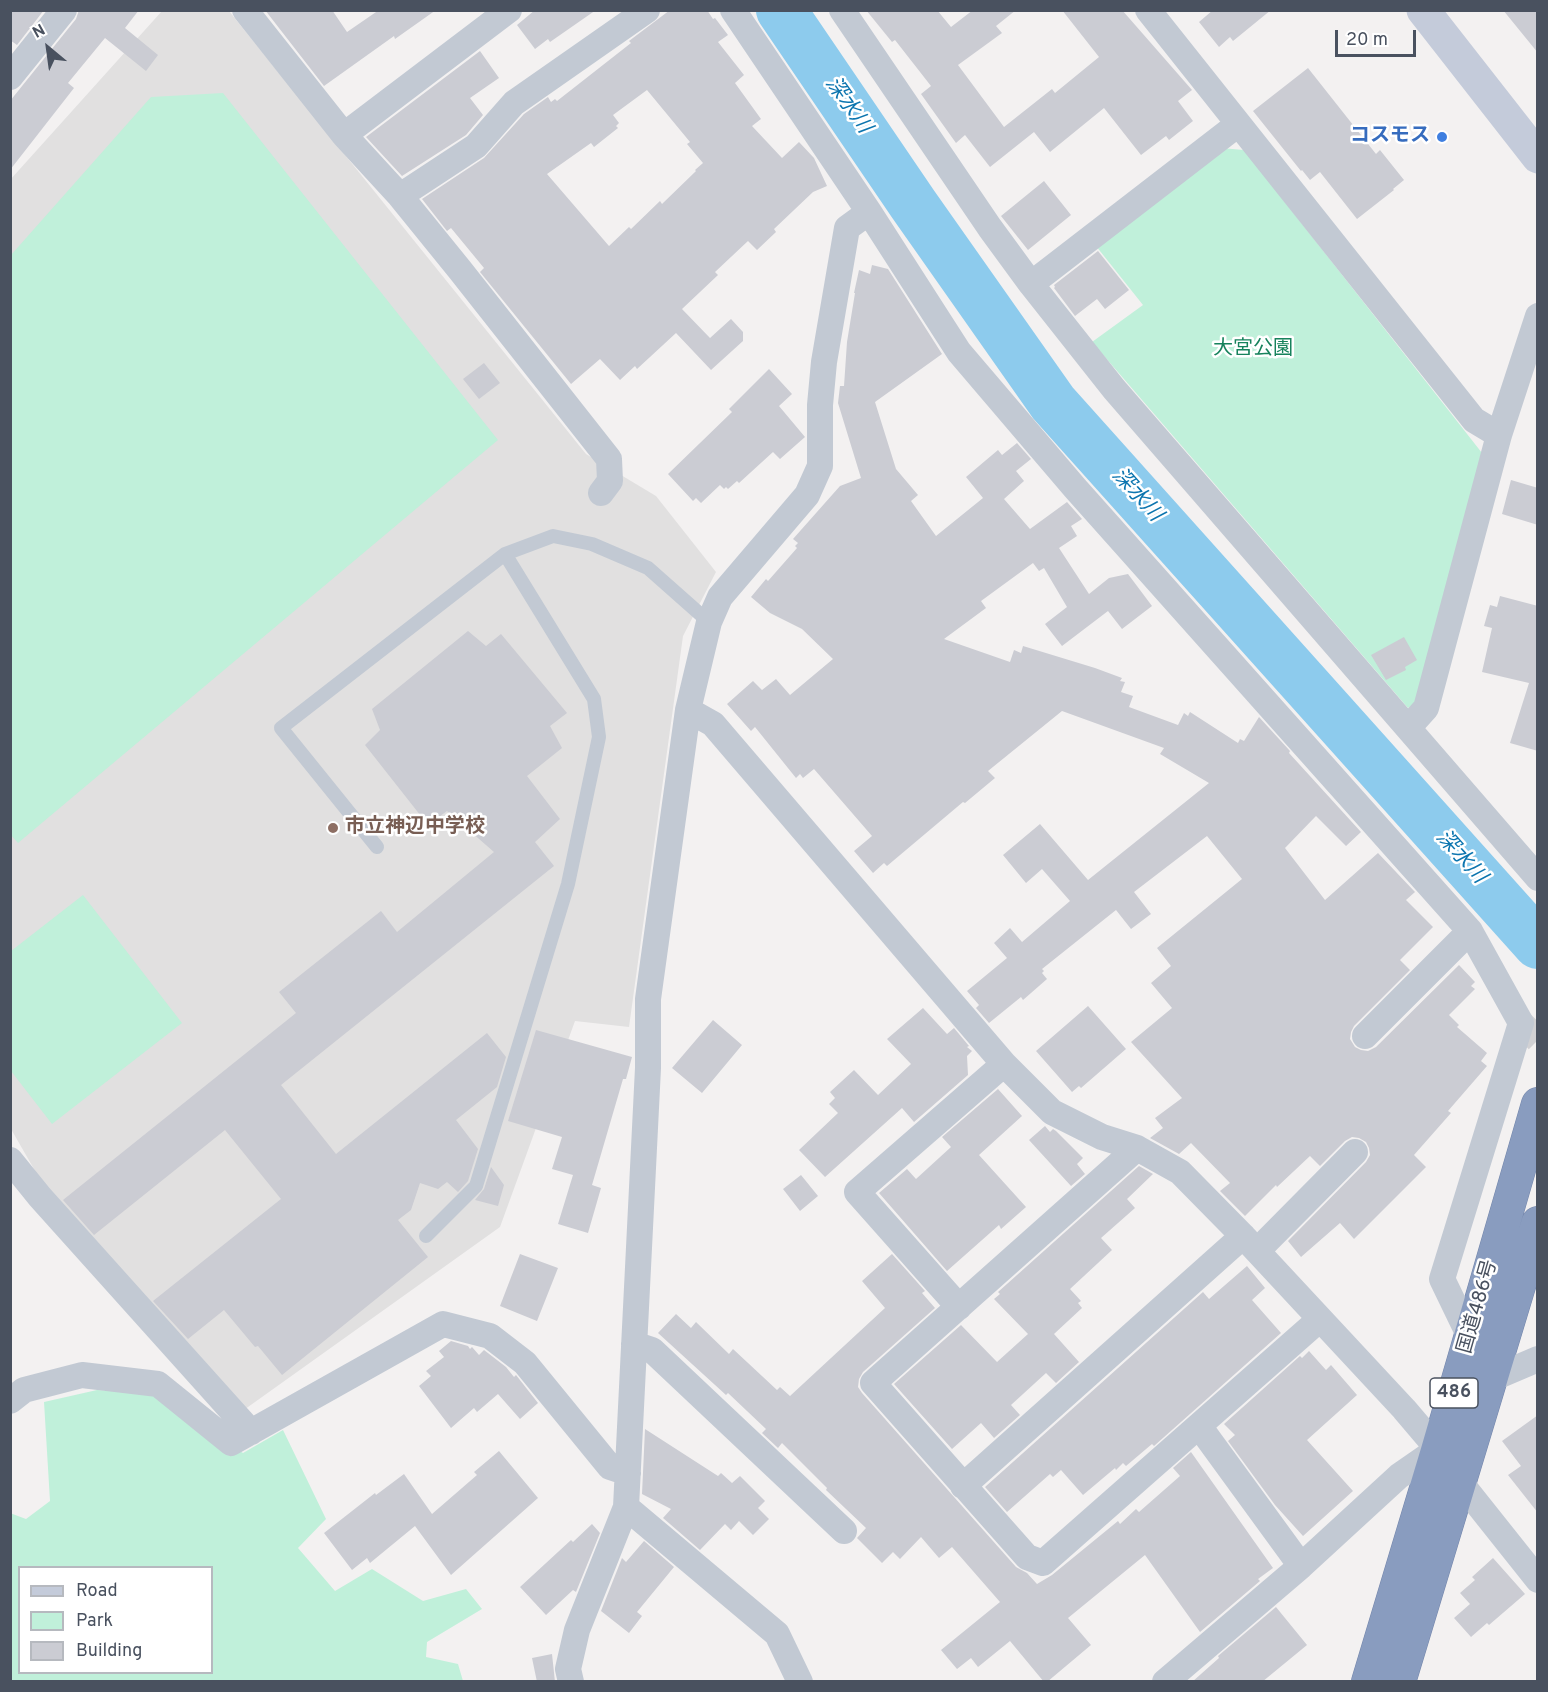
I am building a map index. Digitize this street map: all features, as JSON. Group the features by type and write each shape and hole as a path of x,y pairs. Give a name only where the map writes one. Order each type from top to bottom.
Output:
{"highway":[{"name":"国道486号","path":"1368,1682 1538,1104"},
{"name":"国道486号","path":"1399,1682 1538,1223"}],"street":[{"path":"10,77 64,10"},
{"path":"344,135 509,10"},
{"path":"400,196 476,146 514,103 647,10"},
{"path":"733,10 960,352 1075,488 1470,931 1521,1023 1442,1279 1470,1337"},
{"path":"842,10 990,228 1031,285 1114,389 1538,878"},
{"path":"1148,10 1237,125 1474,420 1499,435"},
{"path":"1423,10 1538,157"},
{"path":"246,11 344,135 400,196 460,270 609,459 610,481 602,493"},
{"path":"1031,285 1237,125"},
{"path":"571,1682 568,1669 577,1630 626,1507 648,1068 648,999 688,710 709,622 720,597 807,495 820,466 820,405 824,362 847,228 869,212"},
{"path":"1408,728 1426,708 1499,435 1538,316"},
{"path":"688,710 713,724 1004,1064 1052,1112 1102,1137 1137,1148 1180,1172 1404,1409 1438,1449 1460,1482 1538,1580"},
{"path":"1365,1036 1470,931"},
{"path":"959,1307 857,1192 1004,1064"},
{"path":"1137,1148 873,1383 1027,1557 1044,1563 1320,1319"},
{"path":"963,1486 1250,1244 1355,1152"},
{"path":"10,1160 40,1197 251,1432"},
{"path":"10,1401 24,1390 81,1375 158,1384 231,1443 443,1324 490,1336 525,1363 610,1467 628,1473"},
{"path":"634,1344 652,1350 844,1531"},
{"path":"1491,1379 1535,1353"},
{"path":"1199,1426 1301,1566"},
{"path":"1166,1682 1301,1566 1400,1476 1438,1449"},
{"path":"626,1507 777,1634 800,1682"}],"lane":[{"path":"377,847 281,728 505,554 553,536 592,544 648,568 709,622"},
{"path":"426,1236 476,1186 568,884 599,737 594,699 505,554"}],"shaded area":[{"name":"市立神辺中学校","path":"162,11 229,11 586,454 656,496 716,572 683,636 629,1027 575,1021 500,1227 241,1412 42,1183 11,1129 10,180"}],"green space":[{"path":"223,93 498,440 18,843 10,834 11,255 151,97"},
{"name":"大宮公園","path":"1221,148 1244,150 1482,453 1418,701 1408,708 1092,342 1143,305 1096,246"},
{"path":"83,895 182,1023 52,1124 11,1071 11,951"},
{"path":"97,1390 155,1393 243,1453 283,1430 326,1519 298,1548 335,1591 372,1569 423,1601 466,1589 482,1609 427,1642 426,1657 458,1664 463,1681 11,1681 10,1513 26,1519 50,1501 44,1402"}],"building":[{"path":"10,10 44,10 17,45 10,40"},
{"path":"79,10 139,10 125,28 158,55 146,71 105,38 68,83 74,88 10,170 10,101 76,19"},
{"path":"265,10 332,10 347,32 379,10 436,10 395,39 394,36 324,86"},
{"path":"535,10 596,10 550,42 548,39 535,49 517,25"},
{"path":"670,10 707,10 728,35 718,42 744,75 735,83 761,119 752,126 782,158 799,142 814,158 827,186 813,192 774,229 776,232 757,250 748,241 715,272 718,275 682,309 710,338 731,319 743,332 743,341 711,370 676,333 637,369 635,366 620,380 600,359 571,384 480,272 484,268 451,228 447,231 422,199 484,158 524,114 548,97 551,102 555,99 557,101 631,43 629,41","holes":["647,90 690,142 687,144 703,163 662,204 660,201 631,229 629,227 609,246 547,174 591,143 594,147 618,128 616,126 619,123 613,115"]},
{"path":"866,10 937,10 951,27 973,10 1016,10 996,26 1002,33 958,65 1004,127 1052,89 1055,93 1099,57 1062,10 1122,10 1192,90 1178,101 1193,121 1169,140 1166,136 1141,155 1104,108 1050,152 1034,132 990,167 965,135 956,143 921,94 931,86 895,40 892,42"},
{"path":"1213,10 1271,10 1233,41 1230,37 1219,47 1199,22"},
{"path":"1503,10 1538,10 1538,53"},
{"path":"480,51 499,78 470,98 483,115 466,135 402,176 366,137"},
{"path":"1308,68 1376,154 1380,150 1404,180 1357,219 1320,172 1310,180 1301,171 1253,111"},
{"path":"1044,181 1071,215 1028,250 1001,216"},
{"path":"1098,251 1129,290 1105,309 1097,299 1075,316 1054,285"},
{"path":"872,265 888,269 942,354 875,402 896,469 918,495 911,501 936,536 983,498 966,477 998,450 1002,455 1017,443 1031,459 1016,471 1024,481 1004,499 1030,529 1067,502 1082,519 1071,526 1077,536 1059,548 1089,594 1109,578 1128,574 1152,606 1122,629 1108,611 1062,646 1045,624 1067,607 1044,568 1039,571 1033,563 981,601 986,608 944,639 1010,662 1014,650 1021,653 1023,646 1095,668 1122,678 1120,681 1125,682 1121,692 1133,696 1129,707 1178,725 1184,713 1188,716 1190,712 1238,743 1240,739 1244,741 1259,717 1361,832 1346,846 1316,816 1285,848 1325,900 1378,853 1415,892 1406,900 1433,927 1400,960 1410,970 1354,1026 1350,1039 1355,1047 1368,1051 1376,1047 1459,965 1475,982 1471,986 1475,989 1449,1015 1459,1025 1457,1027 1487,1053 1481,1061 1487,1066 1448,1111 1451,1113 1414,1155 1426,1167 1354,1239 1340,1223 1301,1257 1288,1241 1366,1162 1370,1155 1369,1148 1366,1142 1359,1138 1352,1137 1345,1141 1320,1166 1310,1156 1245,1216 1220,1191 1230,1183 1191,1143 1179,1154 1150,1138 1163,1128 1155,1118 1182,1098 1131,1042 1172,1008 1151,983 1171,966 1157,948 1242,879 1207,836 1134,892 1151,914 1131,929 1116,910 1042,969 1047,979 1023,1000 1021,997 989,1023 976,1008 979,1005 967,991 1007,958 994,943 1010,928 1022,942 1070,901 1042,869 1026,883 1003,855 1040,824 1088,880 1209,783 1160,754 1164,748 1062,711 988,771 995,778 887,866 884,863 873,873 854,851 872,836 814,769 803,778 800,774 796,778 755,727 751,731 727,704 753,681 762,690 776,679 790,695 833,659 802,629 770,613 751,597 797,548 795,546 798,543 793,539 840,486 861,478 838,403 840,386 844,386 847,342 859,270 870,274"},
{"path":"484,363 500,383 479,399 463,379"},
{"path":"769,369 792,394 779,406 805,437 780,459 773,452 739,483 737,481 728,489 720,485 701,503 696,498 693,501 668,474 732,412 729,409"},
{"path":"1511,480 1538,488 1538,525 1502,514"},
{"path":"1500,596 1538,606 1538,751 1510,743 1529,683 1482,672 1492,628 1484,626 1490,605 1497,607"},
{"path":"468,631 486,646 501,634 567,713 550,726 562,748 527,776 560,819 535,842 554,866 281,1085 336,1154 487,1033 506,1057 497,1087 456,1120 478,1149 468,1181 458,1192 447,1182 438,1189 420,1183 411,1210 398,1220 428,1257 282,1375 224,1310 188,1339 153,1301 281,1199 225,1130 94,1235 63,1200 296,1013 279,992 381,911 397,932 494,852 447,811 428,825 365,745 380,730 372,709"},
{"path":"1404,637 1417,660 1405,667 1406,670 1386,680 1371,655"},
{"path":"1088,1006 1126,1049 1081,1088 1079,1086 1072,1092 1036,1051"},
{"path":"923,1008 947,1034 954,1028 969,1046 967,1047 972,1051 967,1056 968,1075 914,1122 902,1108 825,1177 799,1150 838,1113 829,1104 835,1098 830,1092 854,1070 878,1095 911,1064 887,1039"},
{"path":"713,1020 742,1045 702,1093 672,1068"},
{"path":"536,1030 632,1057 626,1079 623,1079 592,1185 601,1188 588,1233 558,1224 573,1175 552,1169 562,1137 508,1121"},
{"path":"998,1089 1022,1116 979,1155 1026,1207 1001,1229 999,1225 947,1271 879,1193 907,1169 916,1179 951,1147 942,1137"},
{"path":"1045,1126 1050,1132 1053,1129 1056,1131 1083,1158 1077,1164 1085,1174 1071,1186 1029,1140"},
{"path":"1139,1166 1153,1174 1127,1199 1135,1208 1101,1238 1112,1250 1070,1289 1081,1301 1078,1303 1082,1308 1054,1334 1079,1362 1056,1383 1046,1373 1011,1405 1020,1415 994,1438 981,1423 952,1449 894,1384 961,1325 997,1362 1028,1334 994,1299 1000,1294 998,1292"},
{"path":"491,1167 504,1185 498,1206 475,1200 484,1189"},
{"path":"801,1175 818,1196 800,1211 783,1189"},
{"path":"520,1254 558,1268 537,1321 500,1306"},
{"path":"892,1254 925,1291 922,1293 935,1308 863,1372 858,1387 1016,1567 1027,1573 1037,1584 1052,1575 1118,1521 1120,1524 1136,1509 1139,1512 1180,1476 1173,1468 1191,1452 1273,1568 1200,1632 1145,1555 1068,1618 1091,1645 1047,1682 1044,1682 1010,1641 978,1667 971,1658 957,1669 941,1650 1000,1602 952,1547 939,1558 921,1537 900,1559 893,1552 882,1563 857,1538 866,1528 782,1443 778,1448 762,1433 766,1429 658,1333 676,1314 691,1328 696,1322 729,1354 733,1349 777,1390 780,1387 790,1396 885,1308 862,1281"},
{"path":"1247,1266 1265,1288 1252,1300 1281,1333 1154,1446 1152,1444 1126,1466 1123,1463 1116,1470 1115,1468 1083,1495 1061,1470 1053,1477 1050,1474 1007,1512 985,1487 1203,1292 1209,1299"},
{"path":"451,1341 468,1346 470,1349 472,1347 479,1355 484,1350 506,1367 514,1377 516,1375 538,1403 520,1419 498,1394 477,1412 474,1408 451,1428 419,1386 431,1376 426,1371 444,1357 439,1351"},
{"path":"1309,1351 1326,1370 1331,1365 1357,1395 1307,1440 1353,1491 1303,1536 1275,1505 1228,1441 1235,1435 1224,1424 1300,1356 1302,1358"},
{"path":"1538,1415 1538,1513 1508,1475 1521,1466 1502,1441"},
{"path":"645,1429 718,1476 721,1473 732,1483 740,1476 765,1501 758,1508 769,1519 753,1535 739,1521 731,1530 725,1524 700,1550 663,1518 671,1509 642,1494"},
{"path":"499,1451 538,1498 451,1575 415,1526 370,1563 367,1558 352,1570 324,1533 375,1493 376,1495 404,1474 432,1514 477,1475 474,1472"},
{"path":"592,1524 600,1533 576,1592 573,1590 546,1615 520,1587"},
{"path":"644,1541 674,1567 637,1612 642,1616 629,1633 601,1611 622,1558 626,1562"},
{"path":"1493,1558 1525,1594 1489,1625 1487,1623 1471,1637 1454,1618 1470,1604 1460,1593 1475,1580 1472,1577"},
{"path":"1276,1607 1307,1645 1262,1682 1192,1682 1219,1658 1218,1656"},
{"path":"552,1654 555,1682 537,1682 532,1658"}],"waterway":[{"name":"深水川","path":"781,10 913,204 1053,403 1538,944"}],"tunnel":[{"path":"1521,1023 1538,1040"}],"place":[{"name":"コスモス","path":"1442,137"},
{"name":"市立神辺中学校","path":"333,828"}]}
